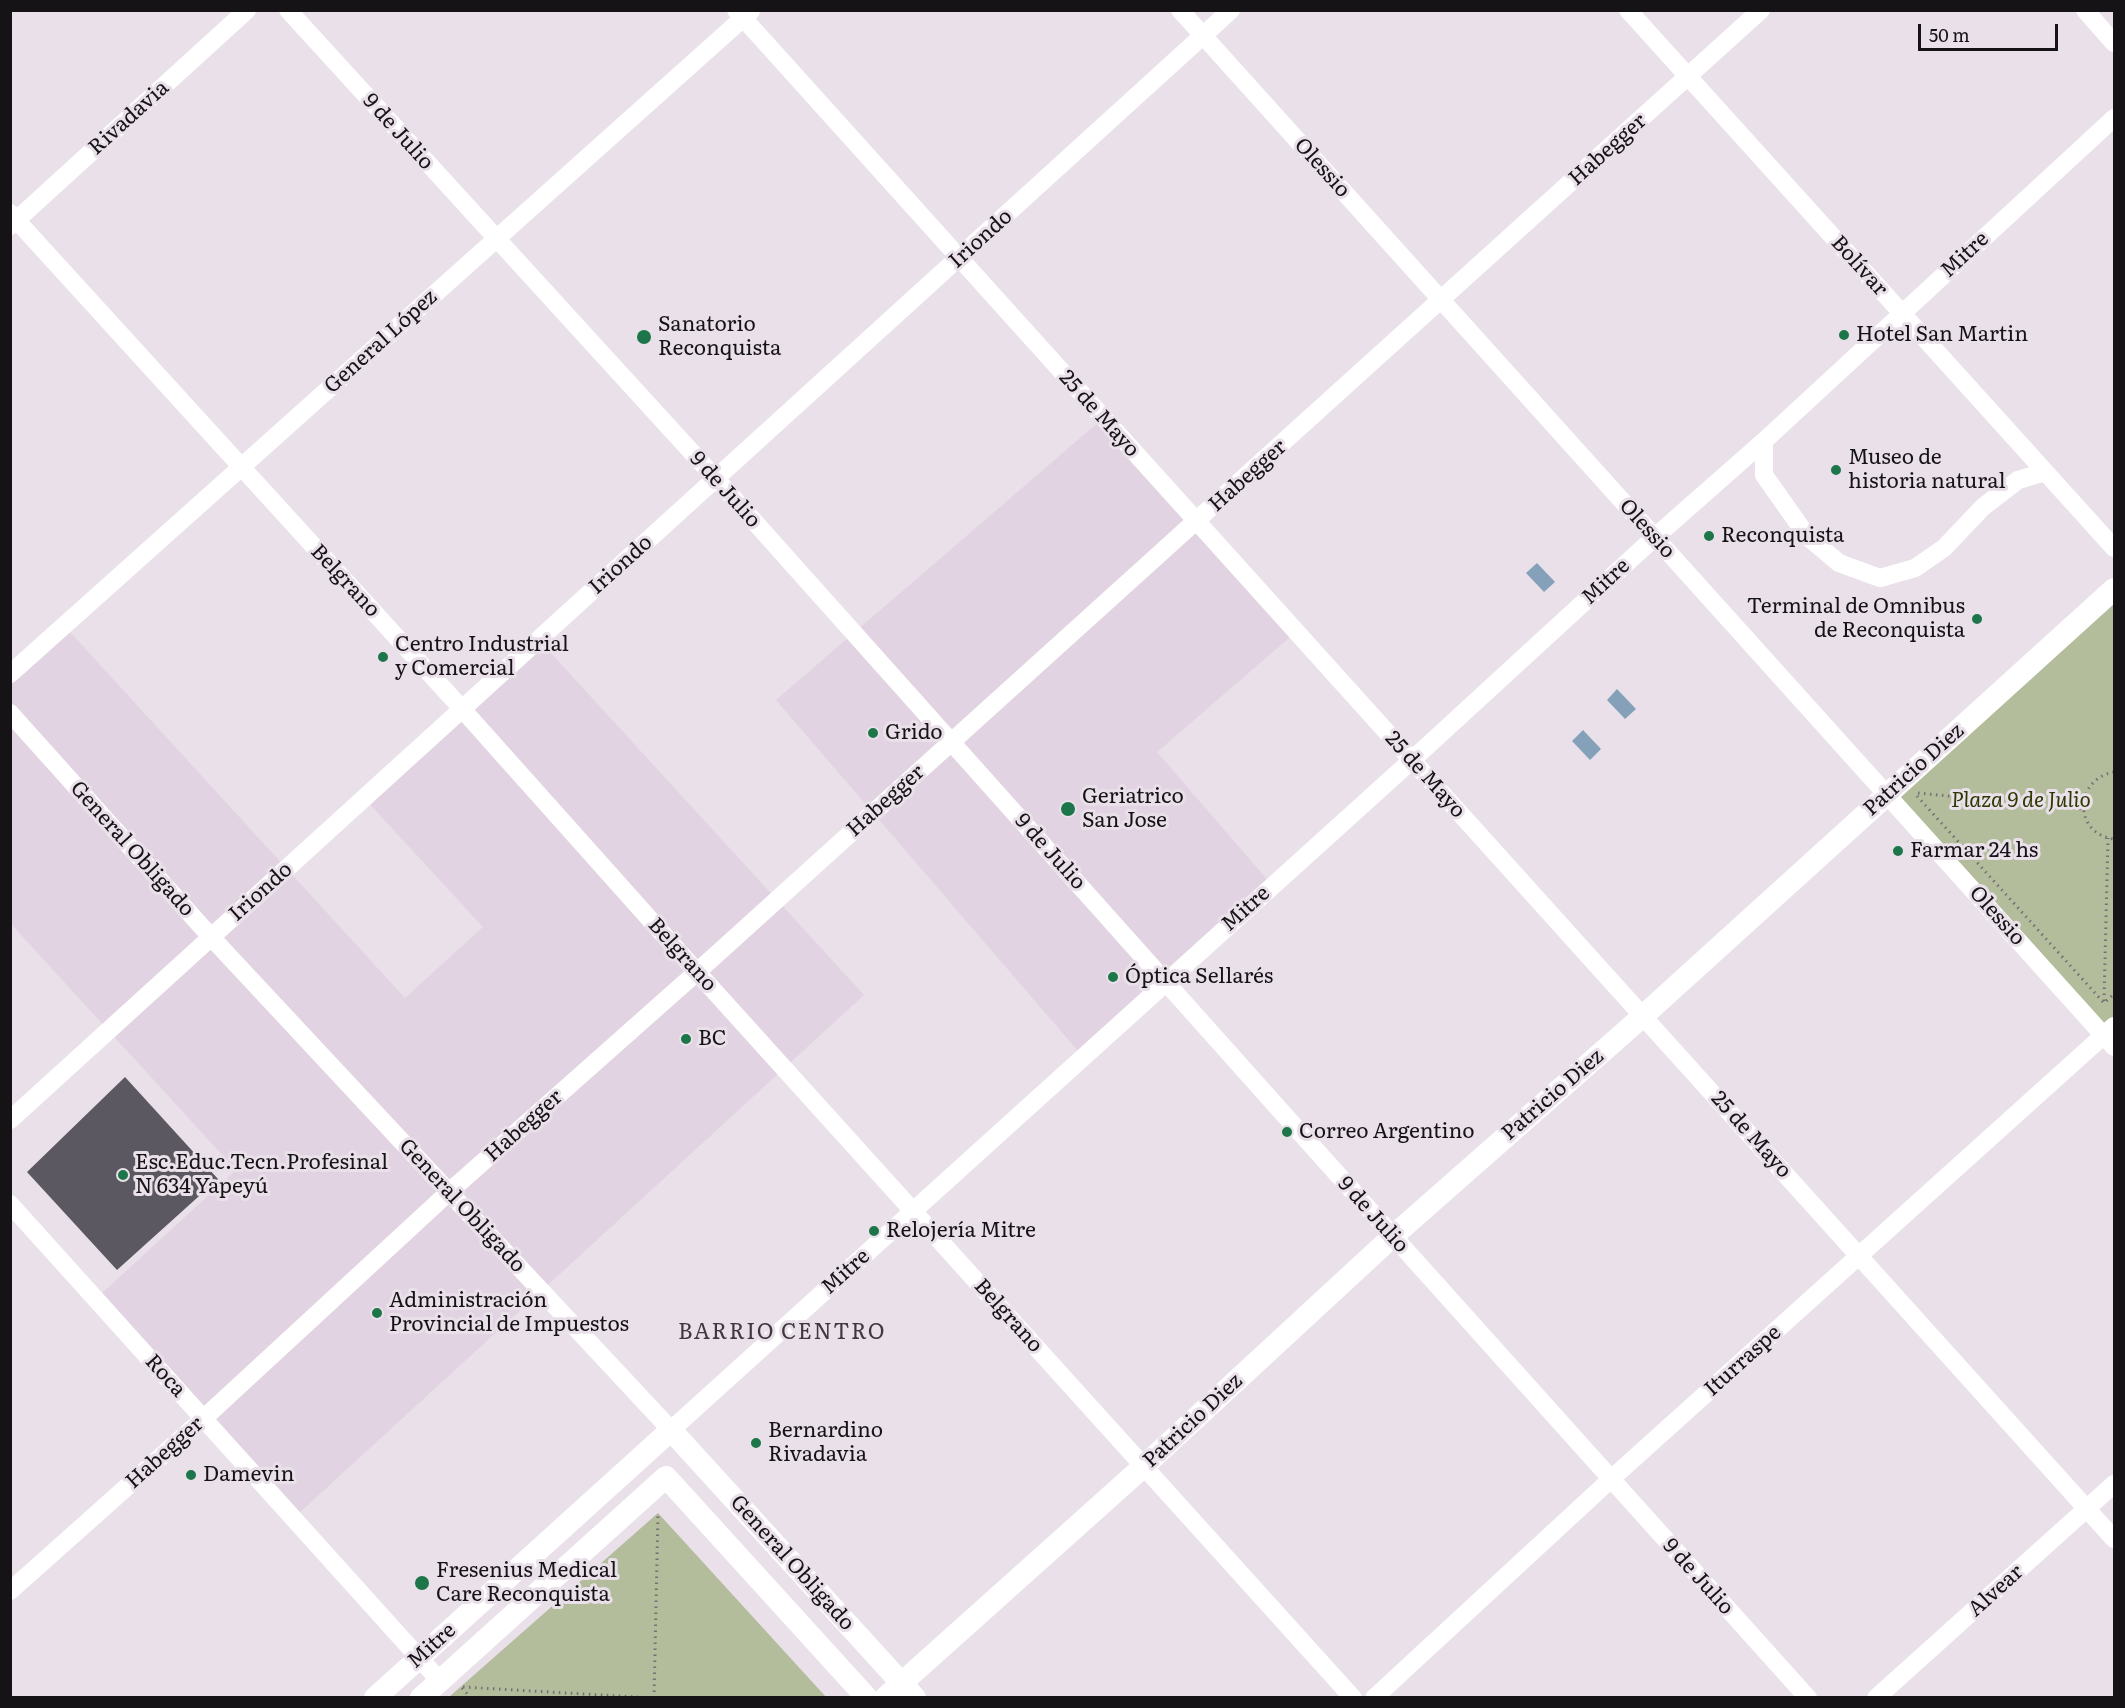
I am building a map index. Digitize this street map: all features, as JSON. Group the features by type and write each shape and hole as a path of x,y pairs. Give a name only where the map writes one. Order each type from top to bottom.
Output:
{"main road":[{"name":"Patricio Diez","path":"901,1693 1392,1237 1643,1016 2115,589"},
{"name":"Mitre","path":"375,1698 671,1430"},
{"name":"General Obligado","path":"671,1430 901,1693"},
{"name":"Mitre","path":"421,1698 666,1477 867,1698"}],"street":[{"name":"Rivadavia","path":"13,220 247,10"},
{"name":"9 de Julio","path":"288,10 716,479 1392,1237 1808,1698"},
{"name":"Olessio","path":"1180,10 1887,794 2111,1036"},
{"name":"Iriondo","path":"10,1120 960,259 1231,10"},
{"name":"Bolívar","path":"1628,10 2115,549"},
{"name":"Habegger","path":"10,1591 203,1419 449,1192 1197,522 1761,10"},
{"path":"2085,10 2115,43"},
{"name":"General López","path":"10,674 242,468 743,13"},
{"name":"25 de Mayo","path":"743,13 960,259 2115,1539"},
{"name":"Mitre","path":"671,1430 914,1212 1655,537 1764,441 2115,118"},
{"name":"Belgrano","path":"13,220 463,710 1353,1698"},
{"path":"1764,441 1764,475 1807,536 1839,563 1880,578 1915,568 1944,548 1983,507 2018,480 2045,472"},
{"name":"General Obligado","path":"10,713 211,937 671,1430"},
{"name":"Iturraspe","path":"1374,1698 1610,1480 1860,1256 2111,1036"},
{"name":"Roca","path":"10,1204 440,1681"},
{"name":"Alvear","path":"1876,1698 2115,1484"}],"path":[{"path":"2115,772 2104,775 2091,785 2086,792 2084,809 2091,828 2108,838 2115,839"},
{"path":"1913,792 1922,784"},
{"path":"1913,792 2084,809"},
{"path":"1913,792 2104,1003"},
{"path":"2104,1003 2108,838"},
{"path":"2104,1003 2115,994"},
{"path":"471,1698 461,1687 653,1698 658,1513"}],"shaded area":[{"path":"1108,414 1296,632 1157,752 1277,891 1084,1058 776,700"},
{"path":"59,620 405,998 483,927 365,799 539,640 864,995 298,1514 99,1296 236,1170 11,924 11,665"}],"green space":[{"name":"Plaza 9 de Julio","path":"2114,589 2114,1026 2104,1035 1887,794"},
{"path":"658,1513 826,1697 449,1697"}],"water":[{"path":"1537,563 1555,582 1544,592 1526,573"},
{"path":"1617,689 1636,709 1625,719 1607,700"},
{"path":"1583,730 1601,749 1590,760 1572,741"}],"building":[{"name":"Esc.Educ.Tecn.Profesinal N 634 Yapeyú","path":"125,1077 218,1179 117,1270 27,1172"}],"place":[{"name":"Hotel San Martin","path":"1844,335"},
{"name":"Sanatorio Reconquista","path":"644,337"},
{"name":"Museo de historia natural","path":"1836,470"},
{"name":"Reconquista","path":"1709,536"},
{"name":"Terminal de Omnibus de Reconquista","path":"1977,619"},
{"name":"Centro Industrial y Comercial","path":"383,657"},
{"name":"Grido","path":"873,733"},
{"name":"Geriatrico San Jose","path":"1068,809"},
{"name":"Farmar 24 hs","path":"1898,851"},
{"name":"Óptica Sellarés","path":"1113,977"},
{"name":"BC","path":"686,1039"},
{"name":"Correo Argentino","path":"1287,1132"},
{"name":"Esc.Educ.Tecn.Profesinal N 634 Yapeyú","path":"123,1175"},
{"name":"Relojería Mitre","path":"874,1231"},
{"name":"Administración Provincial de Impuestos","path":"377,1313"},
{"name":"Bernardino Rivadavia","path":"756,1443"},
{"name":"Damevin","path":"191,1475"},
{"name":"Fresenius Medical Care Reconquista","path":"422,1583"}],"district":[{"name":"BARRIO CENTRO","path":"782,1333"}]}
